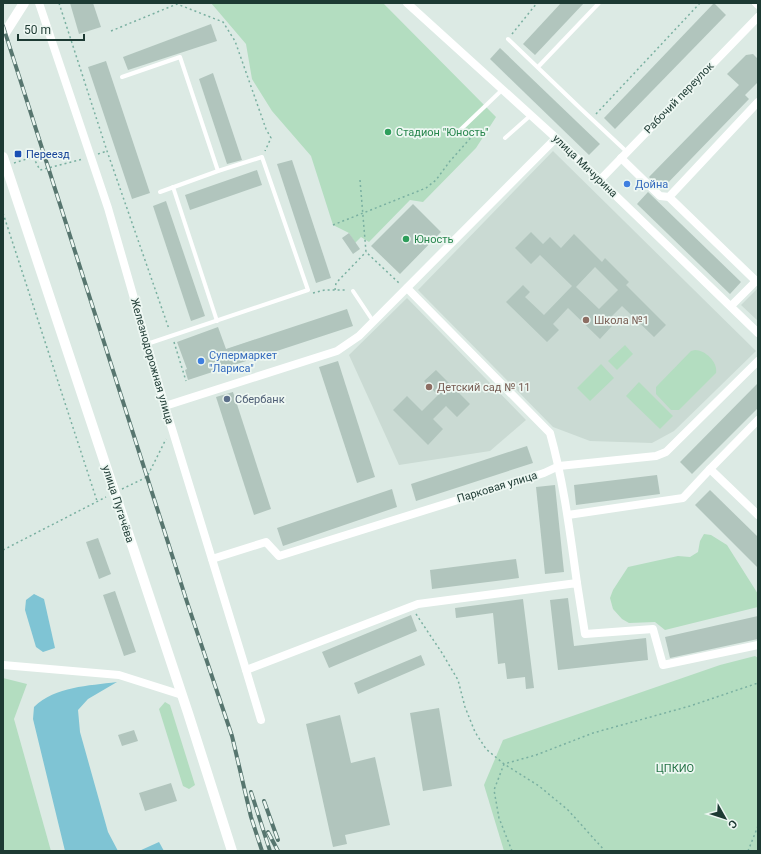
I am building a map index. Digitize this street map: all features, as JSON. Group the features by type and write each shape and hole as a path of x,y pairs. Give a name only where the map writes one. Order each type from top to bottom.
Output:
{"street":[{"path":"3,36 24,3"},
{"name":"Железнодорожная улица","path":"39,3 108,208 171,427 260,720"},
{"name":"улица Мичурина","path":"407,3 531,114 758,333"},
{"name":"Рабочий переулок","path":"600,180 758,17"},
{"path":"669,197 758,102"},
{"path":"165,406 337,351 359,336 556,138"},
{"path":"624,155 660,196 669,197 756,281 731,306"},
{"name":"улица Пугачёва","path":"4,161 182,695 232,851"},
{"path":"407,288 550,433 559,466 568,515 585,634 653,629 663,665 758,645"},
{"name":"Парковая улица","path":"212,559 266,542 279,556 559,466 656,456 666,452 758,361"},
{"path":"568,515 683,498 758,420"},
{"path":"710,469 758,515"},
{"path":"246,670 418,604 577,583"},
{"path":"3,665 119,675 182,695"}],"lane":[{"path":"538,67 598,3"},
{"path":"508,39 591,119 624,155"},
{"path":"122,77 180,57 218,171"},
{"path":"458,132 503,89"},
{"path":"505,138 531,114"},
{"path":"147,344 308,290 262,157 160,192"},
{"path":"173,187 218,321"},
{"path":"353,291 373,321"}],"path":[{"path":"59,3 107,151 172,336 186,381"},
{"path":"508,39 537,3"},
{"path":"591,119 700,3"},
{"path":"111,32 177,4 223,22 236,41 266,129 272,138 262,157"},
{"path":"333,225 426,188 436,180 450,161 475,133 467,124"},
{"path":"4,161 33,158 40,170 107,151"},
{"path":"360,180 366,252 399,284 403,279"},
{"path":"3,213 97,501"},
{"path":"334,290 336,283 366,252"},
{"path":"3,550 114,492 147,477 171,427"},
{"path":"411,607 458,680 465,707 475,732 486,749 504,764 539,786 568,810 605,851"},
{"path":"504,764 536,755 593,733 690,706 758,683"},
{"path":"504,764 494,790 499,818 512,851"},
{"path":"748,851 758,826"}],"shaded area":[{"name":"Школа №1","path":"553,151 756,351 674,431 652,443 590,441 553,427 418,290"},
{"path":"758,288 758,321 741,305"},
{"name":"Детский сад № 11","path":"407,298 526,420 490,451 399,465 349,355"}],"green space":[{"name":"Стадион \"Юность\"","path":"211,3 383,3 496,117 476,148 423,202 410,200 369,242 361,237 355,243 349,233 333,225 311,156 272,111 252,79 246,44"},
{"path":"625,345 633,354 617,370 608,361"},
{"path":"695,350 703,352 710,357 715,365 716,373 679,410 671,410 656,394 656,387 691,351"},
{"path":"601,364 614,378 590,401 577,388"},
{"path":"639,382 673,416 660,429 626,396"},
{"path":"704,534 711,535 727,545 758,594 758,607 665,630 655,622 629,623 622,619 613,609 610,598 613,590 628,567 678,556 690,557 698,552 700,541"},
{"name":"ЦПКИО","path":"755,656 758,658 758,851 504,851 484,785 503,740 720,665"},
{"path":"3,678 27,684 14,719 51,851 3,851"},
{"path":"165,702 170,705 195,785 189,789 183,786 159,709"}],"water":[{"path":"34,594 44,599 55,648 43,652 36,647 25,610 26,600"},
{"path":"117,682 88,699 78,710 80,732 108,832 118,851 65,851 33,719 34,707 43,700 62,691 84,686"},
{"path":"159,842 164,851 139,851"}],"building":[{"path":"70,3 93,3 101,27 79,34"},
{"path":"561,3 584,3 535,55 523,44"},
{"path":"714,3 726,15 615,129 604,118"},
{"path":"211,24 217,41 128,70 123,57"},
{"path":"500,48 600,144 589,155 490,59"},
{"path":"753,54 758,59 758,82 745,95 749,99 661,190 649,177 739,85 727,74 746,55"},
{"path":"106,61 150,193 132,199 88,67"},
{"path":"213,73 242,160 227,164 199,79"},
{"path":"292,160 331,278 316,283 277,164"},
{"path":"257,170 262,185 190,210 185,195"},
{"path":"648,192 741,282 730,294 637,204"},
{"path":"166,201 205,316 191,321 153,206"},
{"name":"Юность","path":"413,204 441,232 400,274 371,246"},
{"path":"531,232 543,244 550,237 561,248 574,234 602,262 605,258 629,282 626,285 666,325 654,337 622,306 607,321 612,326 600,339 568,308 553,324 559,330 547,342 506,302 523,285 530,292 525,297 544,315 572,286 540,255 531,264 515,248","holes":["595,267 618,290 599,309 576,287"]},
{"path":"349,233 360,249 353,254 342,238"},
{"path":"347,309 353,326 188,380 185,370 187,369 177,342 218,327 226,349"},
{"path":"338,361 375,477 357,483 319,367"},
{"path":"436,370 470,404 457,417 446,406 433,419 443,429 428,445 393,410 407,396 422,411 438,395 424,381"},
{"path":"758,383 758,408 692,474 680,462"},
{"path":"233,392 271,509 254,515 216,397"},
{"path":"527,446 533,463 416,501 411,484"},
{"path":"657,475 660,494 576,505 574,485"},
{"path":"555,485 564,572 545,574 536,487"},
{"path":"392,489 397,507 283,546 277,528"},
{"path":"710,490 758,537 758,568 695,505"},
{"path":"98,538 111,574 99,579 86,542"},
{"path":"516,559 519,578 432,589 430,570"},
{"path":"115,591 136,652 124,656 103,595"},
{"path":"568,598 574,646 646,638 648,660 558,670 550,600"},
{"path":"523,599 534,688 526,689 525,677 507,679 505,663 498,664 493,613 456,618 455,608"},
{"path":"411,615 417,631 329,668 322,652"},
{"path":"758,616 758,639 670,658 665,637"},
{"path":"421,655 425,665 358,694 354,683"},
{"path":"439,708 452,786 423,791 410,713"},
{"path":"340,715 351,763 375,757 390,825 345,835 347,844 333,847 306,724"},
{"path":"134,730 138,741 122,746 118,735"},
{"path":"171,783 177,801 145,811 139,793"}],"railway":[{"path":"3,26 187,602 232,736 251,817 262,851"},
{"path":"251,792 270,851"},
{"path":"264,801 278,840"},
{"path":"268,832 278,851"}],"place":[{"name":"Стадион \"Юность\"","path":"388,132"},
{"name":"Переезд","path":"18,154"},
{"name":"Дойна","path":"627,184"},
{"name":"Юность","path":"406,239"},
{"name":"Школа №1","path":"586,320"},
{"name":"Супермаркет \"Лариса\"","path":"201,361"},
{"name":"Детский сад № 11","path":"429,387"},
{"name":"Сбербанк","path":"227,399"}]}
